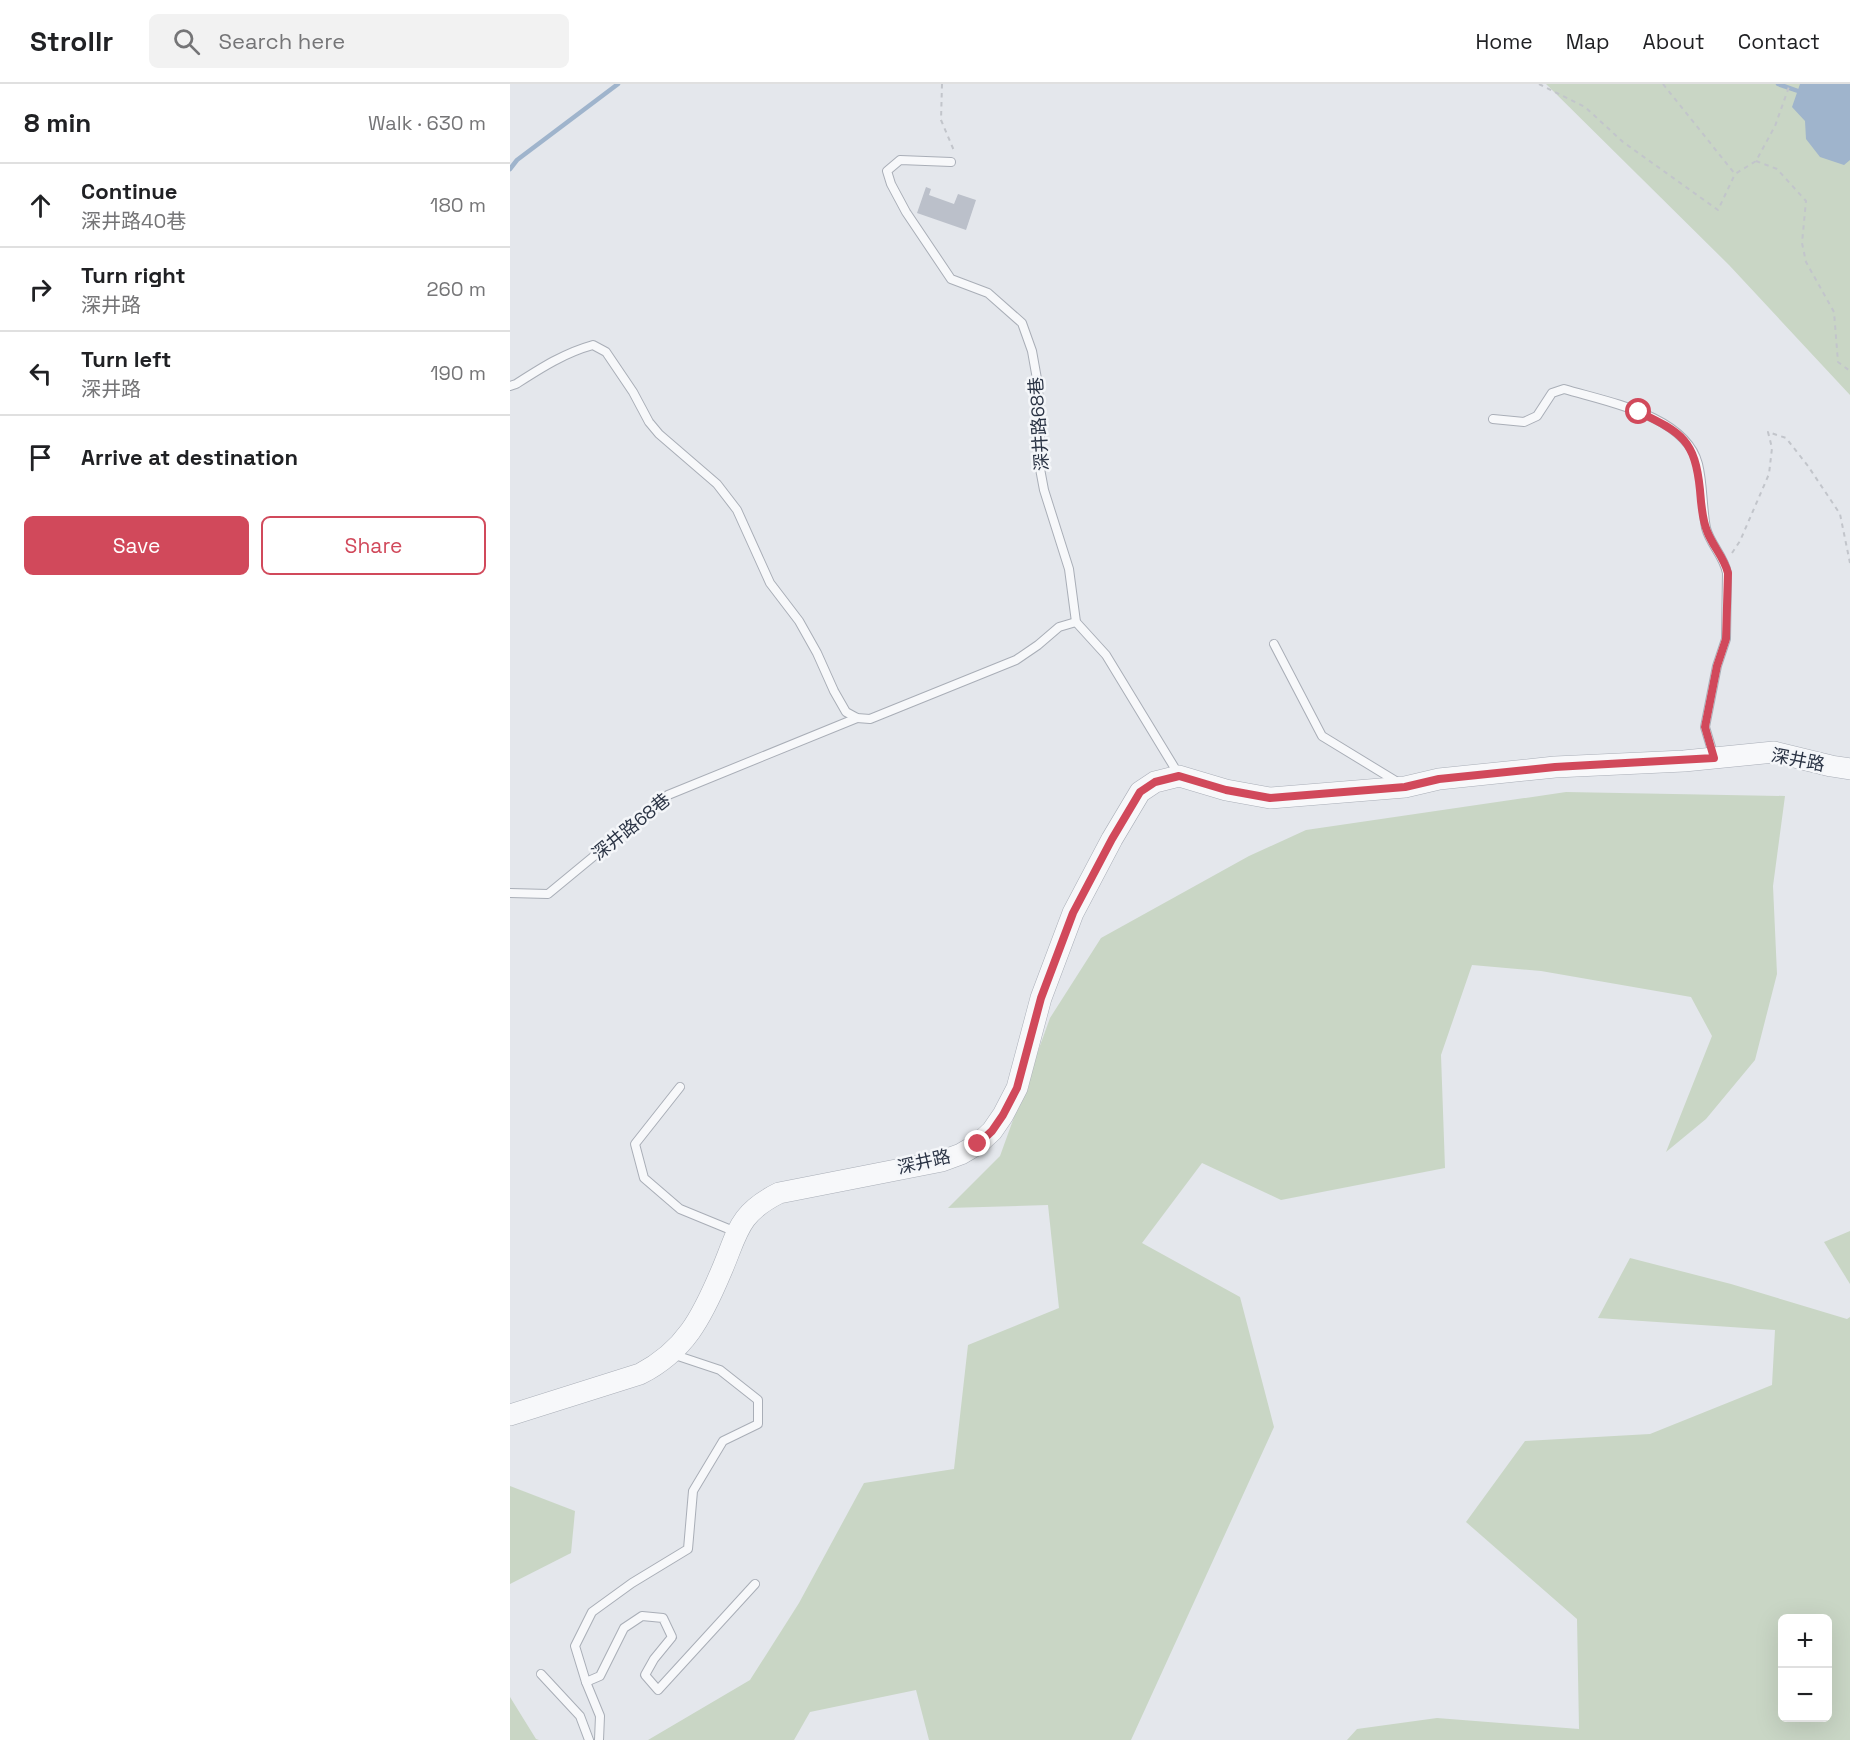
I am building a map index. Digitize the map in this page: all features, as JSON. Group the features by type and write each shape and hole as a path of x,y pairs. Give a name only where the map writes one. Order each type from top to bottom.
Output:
{"street":[{"name":"深井路","path":"510,1415 640,1374 672,1354 697,1323 722,1271 736,1232 761,1202 779,1193 942,1161 969,1149 992,1131 1017,1088 1041,998 1073,913 1140,792 1155,782 1179,776 1226,790 1270,798 1405,787 1439,779 1555,767 1714,758 1774,752 1850,769"}],"lane":[{"name":"深井路68巷","path":"510,893 548,894 668,795 857,718 870,719 978,677 1016,660 1059,627 1076,622 1069,569 1044,490 1038,458 1041,424 1037,379 1032,351 1022,323 988,293 951,279 906,212 886,171 900,160 951,162"},
{"path":"510,386 576,350 593,345 606,352 633,392 649,422 659,434 717,484 737,510 770,583 799,621 846,712 857,718"},
{"path":"1493,419 1524,422 1538,416 1552,393 1564,389 1639,412 1666,425 1688,442 1698,465 1701,501 1707,531 1725,562 1728,573 1726,639 1717,666 1705,727 1714,758"},
{"path":"1076,622 1106,655 1179,776"},
{"path":"1274,644 1322,736 1405,787"},
{"path":"680,1087 635,1144 644,1178 680,1209 736,1232"},
{"path":"599,1740 600,1716 575,1646 592,1612 632,1583 688,1550 693,1491 723,1441 758,1424 758,1400 720,1370 672,1354"},
{"path":"586,1682 600,1676 624,1628 642,1616 663,1618 672,1637 654,1659 645,1675 658,1690 755,1584"},
{"path":"542,1674 580,1716 590,1740"}],"path":[{"path":"942,84 941,120 956,151 951,162"},
{"path":"1539,84 1585,107 1623,142 1718,210 1735,174 1756,161 1775,126 1790,84"},
{"path":"1662,84 1735,174"},
{"path":"1756,161 1777,169 1806,201 1802,243 1806,262 1834,312 1838,362 1850,371"},
{"path":"1725,562 1740,541 1769,474 1772,448 1768,432 1786,438 1840,514 1850,563"}],"green space":[{"path":"1546,84 1850,84 1850,395 1729,265"},
{"path":"1566,792 1785,796 1773,886 1777,974 1755,1060 1706,1119 1666,1152 1712,1036 1691,997 1541,971 1472,965 1441,1055 1445,1168 1281,1200 1202,1163 1142,1243 1240,1297 1274,1427 1131,1740 929,1740 916,1690 810,1712 794,1740 648,1740 750,1680 799,1603 864,1483 954,1469 968,1345 1059,1308 1048,1205 948,1208 1000,1156 1050,1018 1101,938 1249,856 1306,830"},
{"path":"1850,1231 1850,1284 1824,1242"},
{"path":"1630,1258 1731,1284 1847,1319 1850,1317 1850,1740 1347,1740 1357,1729 1437,1718 1579,1729 1577,1619 1466,1522 1525,1441 1650,1434 1772,1385 1775,1330 1598,1318"},
{"path":"510,1486 575,1511 571,1553 510,1584"},
{"path":"510,1697 536,1739 539,1740 510,1740"}],"water":[{"path":"1800,84 1850,84 1850,160 1844,165 1820,157 1806,139 1805,121 1792,107"}],"building":[{"path":"926,187 931,189 929,195 954,204 958,194 976,200 966,230 917,213"}],"waterway":[{"path":"510,169 517,160 618,84"},
{"path":"1778,84 1798,91"}],"route":[{"path":"978,1144 992,1131 1017,1088 1041,998 1073,913 1140,792 1155,782 1179,776 1226,790 1270,798 1405,787 1439,779 1555,767 1714,758 1705,727 1717,666 1726,639 1728,573 1725,562 1707,531 1701,501 1698,465 1688,442 1666,425 1639,412"}]}
